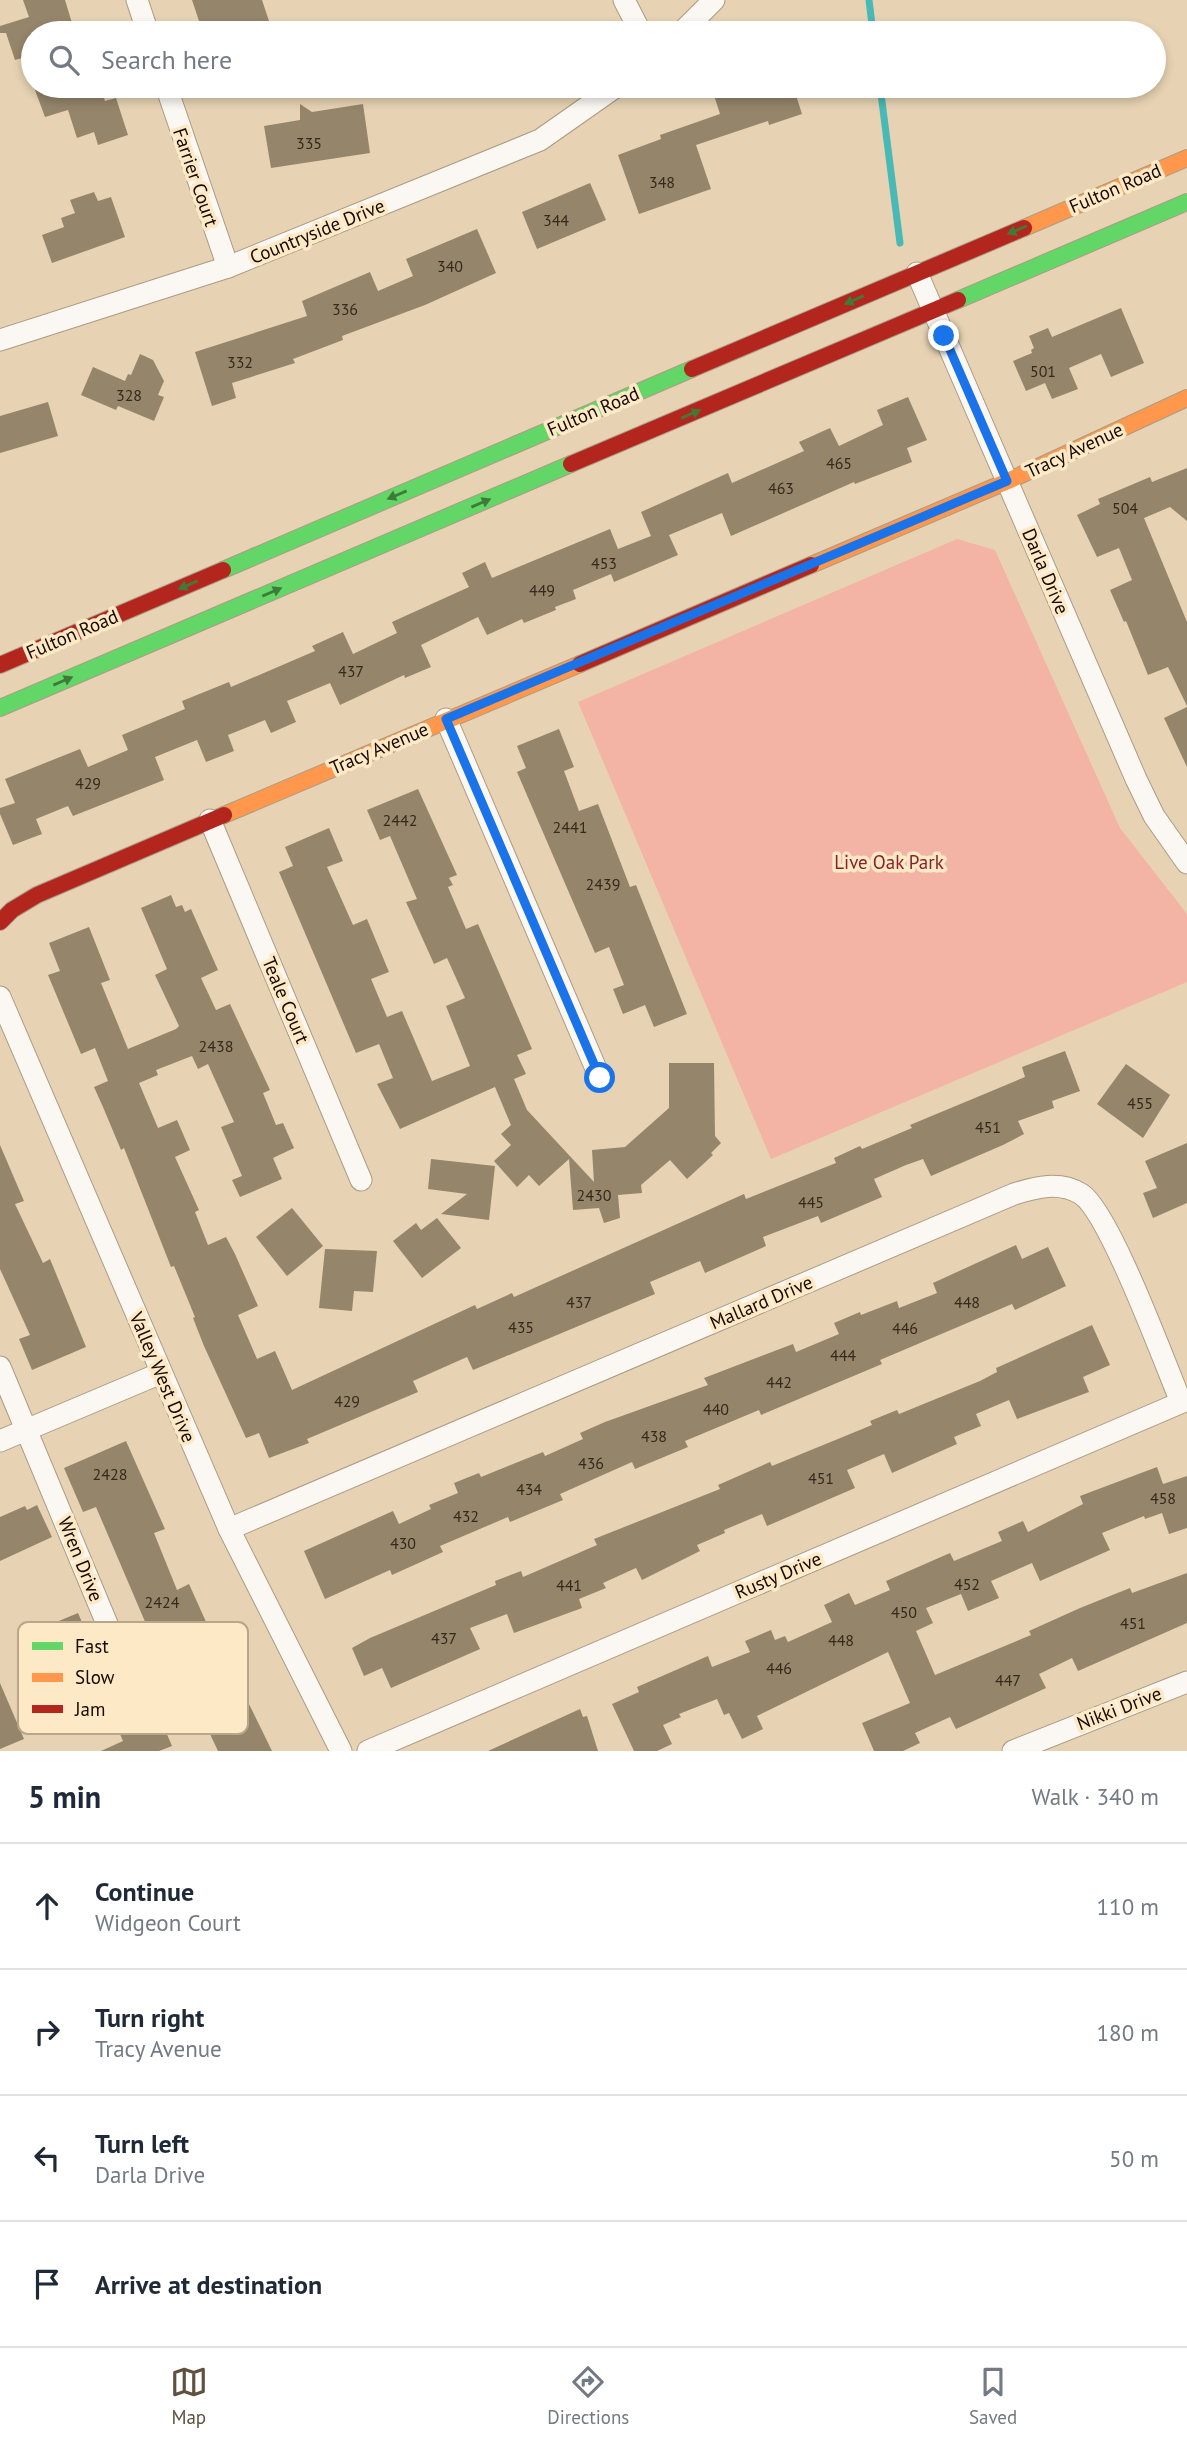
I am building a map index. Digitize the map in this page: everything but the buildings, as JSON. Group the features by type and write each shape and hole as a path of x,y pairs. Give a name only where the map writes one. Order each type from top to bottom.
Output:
{"main road":[{"name":"Fulton Road","path":"0,665 1187,158"},
{"name":"Fulton Road","path":"0,708 1187,202"},
{"name":"Tracy Avenue","path":"0,922 24,901 1007,481 1187,398"}],"street":[{"path":"137,0 144,21"},
{"path":"624,0 635,21"},
{"path":"693,21 714,0"},
{"name":"Farrier Court","path":"170,98 228,267"},
{"name":"Countryside Drive","path":"0,340 228,267 540,140 600,98"},
{"name":"Darla Drive","path":"917,273 1136,779 1154,817 1187,863"},
{"path":"446,719 600,1078"},
{"name":"Teale Court","path":"210,820 361,1180"},
{"name":"Valley West Drive","path":"0,997 229,1529 341,1751"},
{"name":"Mallard Drive","path":"229,1529 1001,1199 1042,1187 1071,1188 1084,1195 1096,1208 1184,1401"},
{"name":"Wren Drive","path":"0,1367 28,1428 107,1622"},
{"path":"0,1441 161,1373"},
{"name":"Rusty Drive","path":"369,1751 1184,1401"},
{"name":"Nikki Drive","path":"1013,1751 1187,1682"}],"green space":[{"name":"Live Oak Park","path":"957,539 995,550 1120,828 1187,914 1187,982 771,1159 578,702"}],"waterway":[{"path":"869,0 872,21"},
{"path":"882,98 900,243"}],"traffic: fast":[{"path":"958,300 1187,202"},
{"path":"223,570 692,369"},
{"path":"0,708 571,464"}],"traffic: slow":[{"path":"1024,228 1187,158"},
{"path":"811,565 1008,481 1187,398"},
{"path":"224,815 580,664"}],"traffic: jam":[{"path":"692,369 1024,228"},
{"path":"571,464 958,300"},
{"path":"580,664 811,565"},
{"path":"0,665 223,570"},
{"path":"0,922 12,910 37,895 224,815"}],"route":[{"path":"600,1078 446,719 1007,481 944,336"}]}
